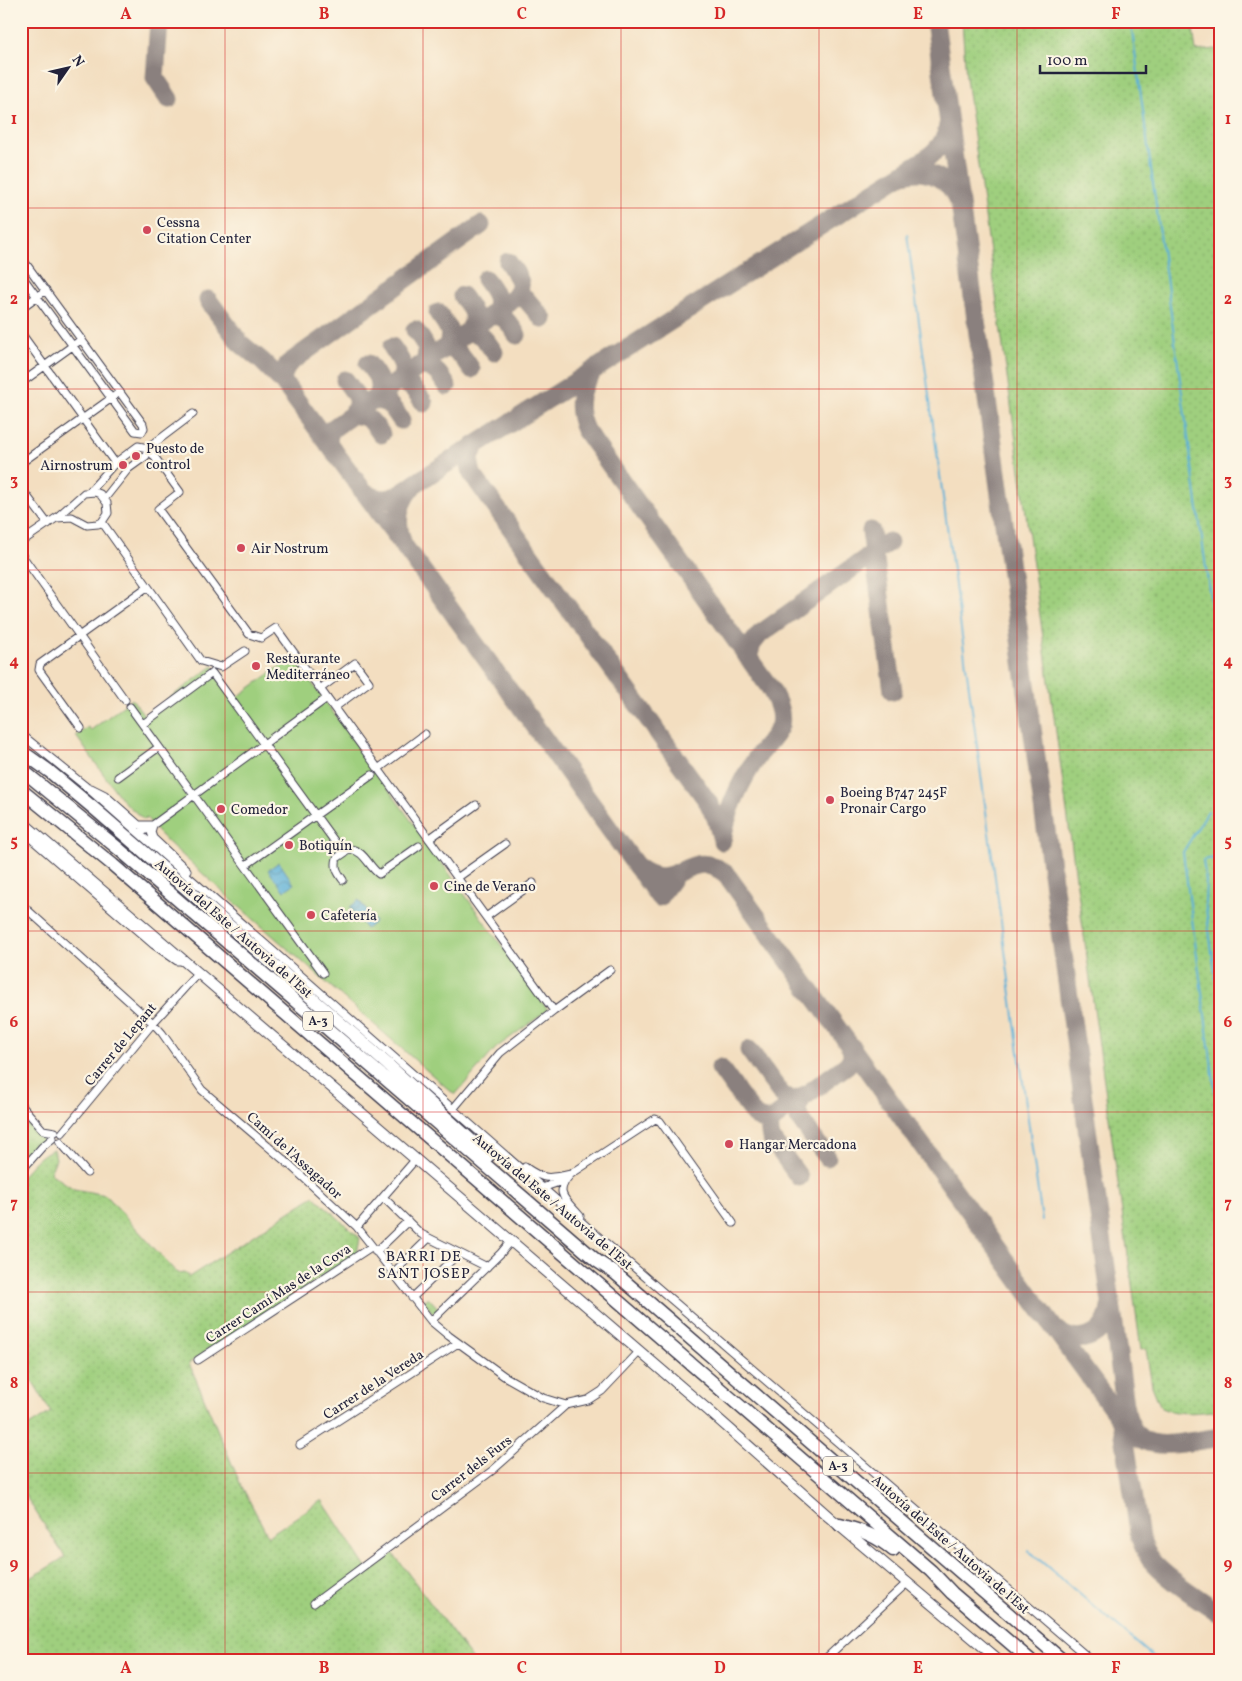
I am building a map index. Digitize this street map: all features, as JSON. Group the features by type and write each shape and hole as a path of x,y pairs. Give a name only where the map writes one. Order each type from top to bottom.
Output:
{"highway":[{"path":"21,751 49,771 97,812 386,1063 470,1140 600,1254 615,1273"},
{"name":"Autovía del Este / Autovia de l'Est","path":"21,769 120,850 590,1255 615,1273 1062,1660"},
{"name":"A-3","path":"21,790 113,865 931,1571 952,1592 1030,1660"},
{"path":"21,800 109,872 155,902"},
{"path":"840,1525 864,1532 881,1540 924,1577 952,1592"}],"street":[{"path":"21,256 143,424 142,432 135,431 21,275"},
{"path":"21,308 46,290"},
{"path":"21,332 83,418 118,461 128,469"},
{"path":"21,383 82,340"},
{"path":"21,463 120,392"},
{"path":"105,498 128,469 146,456 148,448 193,414"},
{"path":"21,542 56,518 80,496 89,492 118,461 138,446 148,448 180,492 158,509 249,634 261,638 276,628 554,1011"},
{"path":"21,488 48,524"},
{"path":"56,518 72,517 88,525 102,522 108,513 105,498 100,494 89,492"},
{"path":"77,500 74,510 79,520"},
{"path":"102,522 201,660 221,667 245,650"},
{"path":"21,554 125,700"},
{"path":"81,728 39,670 40,664 147,587"},
{"path":"320,688 355,663 369,682 334,708"},
{"path":"143,724 212,672 343,853"},
{"path":"139,833 153,825 327,698"},
{"path":"130,707 323,973"},
{"path":"21,734 84,785 542,1188 1090,1660"},
{"path":"378,769 425,734"},
{"path":"118,776 159,747"},
{"path":"246,865 372,775"},
{"path":"84,785 105,795 139,825 153,825"},
{"path":"429,839 476,805"},
{"path":"21,821 511,1241 829,1517 999,1660"},
{"path":"153,825 151,832 153,838 183,865 208,893"},
{"path":"21,830 154,945 177,961 184,961"},
{"path":"457,878 505,844"},
{"path":"343,880 337,872 335,865 337,858 350,849 356,850 363,855 379,874 419,846"},
{"path":"486,918 533,883"},
{"name":"Camí de l'Assagador","path":"21,904 162,1032 202,1090 291,1166 357,1227 392,1274 431,1321 504,1376 543,1398 566,1405"},
{"path":"453,1109 500,1053 610,970"},
{"name":"Carrer de Lepant","path":"21,1171 55,1136 198,973"},
{"path":"21,1105 44,1130 64,1139 60,1142 87,1173"},
{"path":"593,1232 562,1197 561,1190 565,1180 571,1174 656,1119 660,1121 733,1223"},
{"path":"488,1140 535,1174 550,1178 571,1174"},
{"name":"Carrer Camí Mas de la Cova","path":"357,1227 415,1160"},
{"path":"542,1188 565,1180"},
{"path":"383,1197 428,1239 487,1267"},
{"name":"Carrer Camí Mas de la Cova","path":"198,1360 373,1249 408,1221"},
{"path":"392,1274 428,1239"},
{"path":"431,1321 511,1241"},
{"path":"412,1298 459,1253"},
{"name":"Carrer de la Vereda","path":"300,1445 458,1343"},
{"name":"Carrer dels Furs","path":"314,1603 493,1470 566,1405 588,1400 602,1391 639,1352"},
{"path":"824,1660 908,1582"}],"green space":[{"path":"962,21 1192,21 1196,51 1216,49 1221,80 1221,1410 1183,1413 1161,1408 1152,1386 1146,1349 1141,1350 966,78"},
{"path":"293,657 548,1010 496,1048 455,1095 234,902 158,833 147,818 144,820 122,800 76,736 88,727 91,730 132,699 145,716 213,666 236,698"},
{"path":"21,1114 43,1140 21,1165"},
{"path":"54,1149 56,1159 50,1173 74,1189 106,1195 174,1270 178,1273 185,1272 189,1277 314,1196 360,1238 357,1254 189,1363 240,1483 268,1536 322,1500 368,1571 393,1553 473,1660 21,1660 21,1584 65,1557 21,1489 21,1431 51,1412 21,1362 21,1177 40,1157"},
{"path":"428,1297 439,1309 435,1313 423,1301"}],"water":[{"path":"279,862 294,884 284,891 268,870"},
{"path":"359,900 375,922 366,929 350,907"}],"waterway":[{"path":"1131,23 1221,677"},
{"path":"907,234 1042,1221"},
{"path":"1208,811 1183,852 1221,1134"},
{"path":"1221,857 1203,860 1206,881 1205,902 1221,1016"},
{"path":"1029,1551 1157,1660"}],"taxiway":[{"path":"159,21 155,78 169,99"},
{"path":"935,21 1126,1412 1134,1431 1140,1437 1153,1444 1171,1444 1221,1437"},
{"path":"362,490 377,498 384,499 397,496 924,160 940,145 948,125"},
{"path":"904,174 921,172 937,177 949,187 958,201"},
{"path":"283,382 282,377 288,364 481,225"},
{"path":"329,445 328,437 332,429 513,299 520,289 520,280 508,262"},
{"path":"485,279 496,299 497,303 494,312"},
{"path":"462,296 473,316 470,329"},
{"path":"513,299 525,298 543,319"},
{"path":"208,300 240,343 283,382 637,867 651,875 662,877 702,864 713,866 726,874 1054,1328 1072,1338 1089,1337 1103,1326 1110,1307"},
{"path":"438,313 449,332 450,336 447,346"},
{"path":"487,317 502,317 517,335"},
{"path":"415,330 426,349 427,353 424,363"},
{"path":"466,333 476,333 479,335 486,340 494,352"},
{"path":"392,347 403,367 400,380"},
{"path":"443,349 456,351 463,357 471,369"},
{"path":"368,364 380,383 377,397"},
{"path":"419,366 433,369 447,386"},
{"path":"592,373 583,386 579,408 585,430 770,688 780,710 780,725 740,786 727,819 722,841"},
{"path":"345,380 357,401 355,410 351,415"},
{"path":"395,383 409,386 416,391 424,403"},
{"path":"371,401 377,400 389,404 401,420"},
{"path":"351,415 365,417 372,422 381,434"},
{"path":"475,446 469,459 472,474 708,802 716,818 722,840"},
{"path":"402,541 398,519 399,512 407,493 412,487"},
{"path":"871,531 893,691"},
{"path":"748,658 752,644 760,634 889,542"},
{"path":"638,868 659,897 675,875"},
{"path":"720,1068 754,1115 763,1120 770,1120 847,1065 852,1055 850,1045"},
{"path":"749,1050 782,1095 791,1101 802,1098"},
{"path":"802,1098 797,1108 799,1118 827,1157"},
{"path":"773,1119 770,1128 771,1138 799,1177"},
{"path":"1056,1331 1127,1428"},
{"path":"1122,1422 1140,1538 1150,1559 1183,1588 1221,1614"}],"place":[{"name":"Cessna Citation Center","path":"147,230"},
{"name":"Puesto de control","path":"136,456"},
{"name":"Airnostrum","path":"123,465"},
{"name":"Air Nostrum","path":"241,548"},
{"name":"Restaurante Mediterráneo","path":"256,666"},
{"name":"Boeing B747 245F Pronair Cargo","path":"830,800"},
{"name":"Comedor","path":"221,809"},
{"name":"Botiquín","path":"289,845"},
{"name":"Cine de Verano","path":"434,886"},
{"name":"Cafetería","path":"311,915"},
{"name":"Hangar Mercadona","path":"729,1144"}],"district":[{"name":"BARRI DE SANT JOSEP","path":"424,1264"}]}
